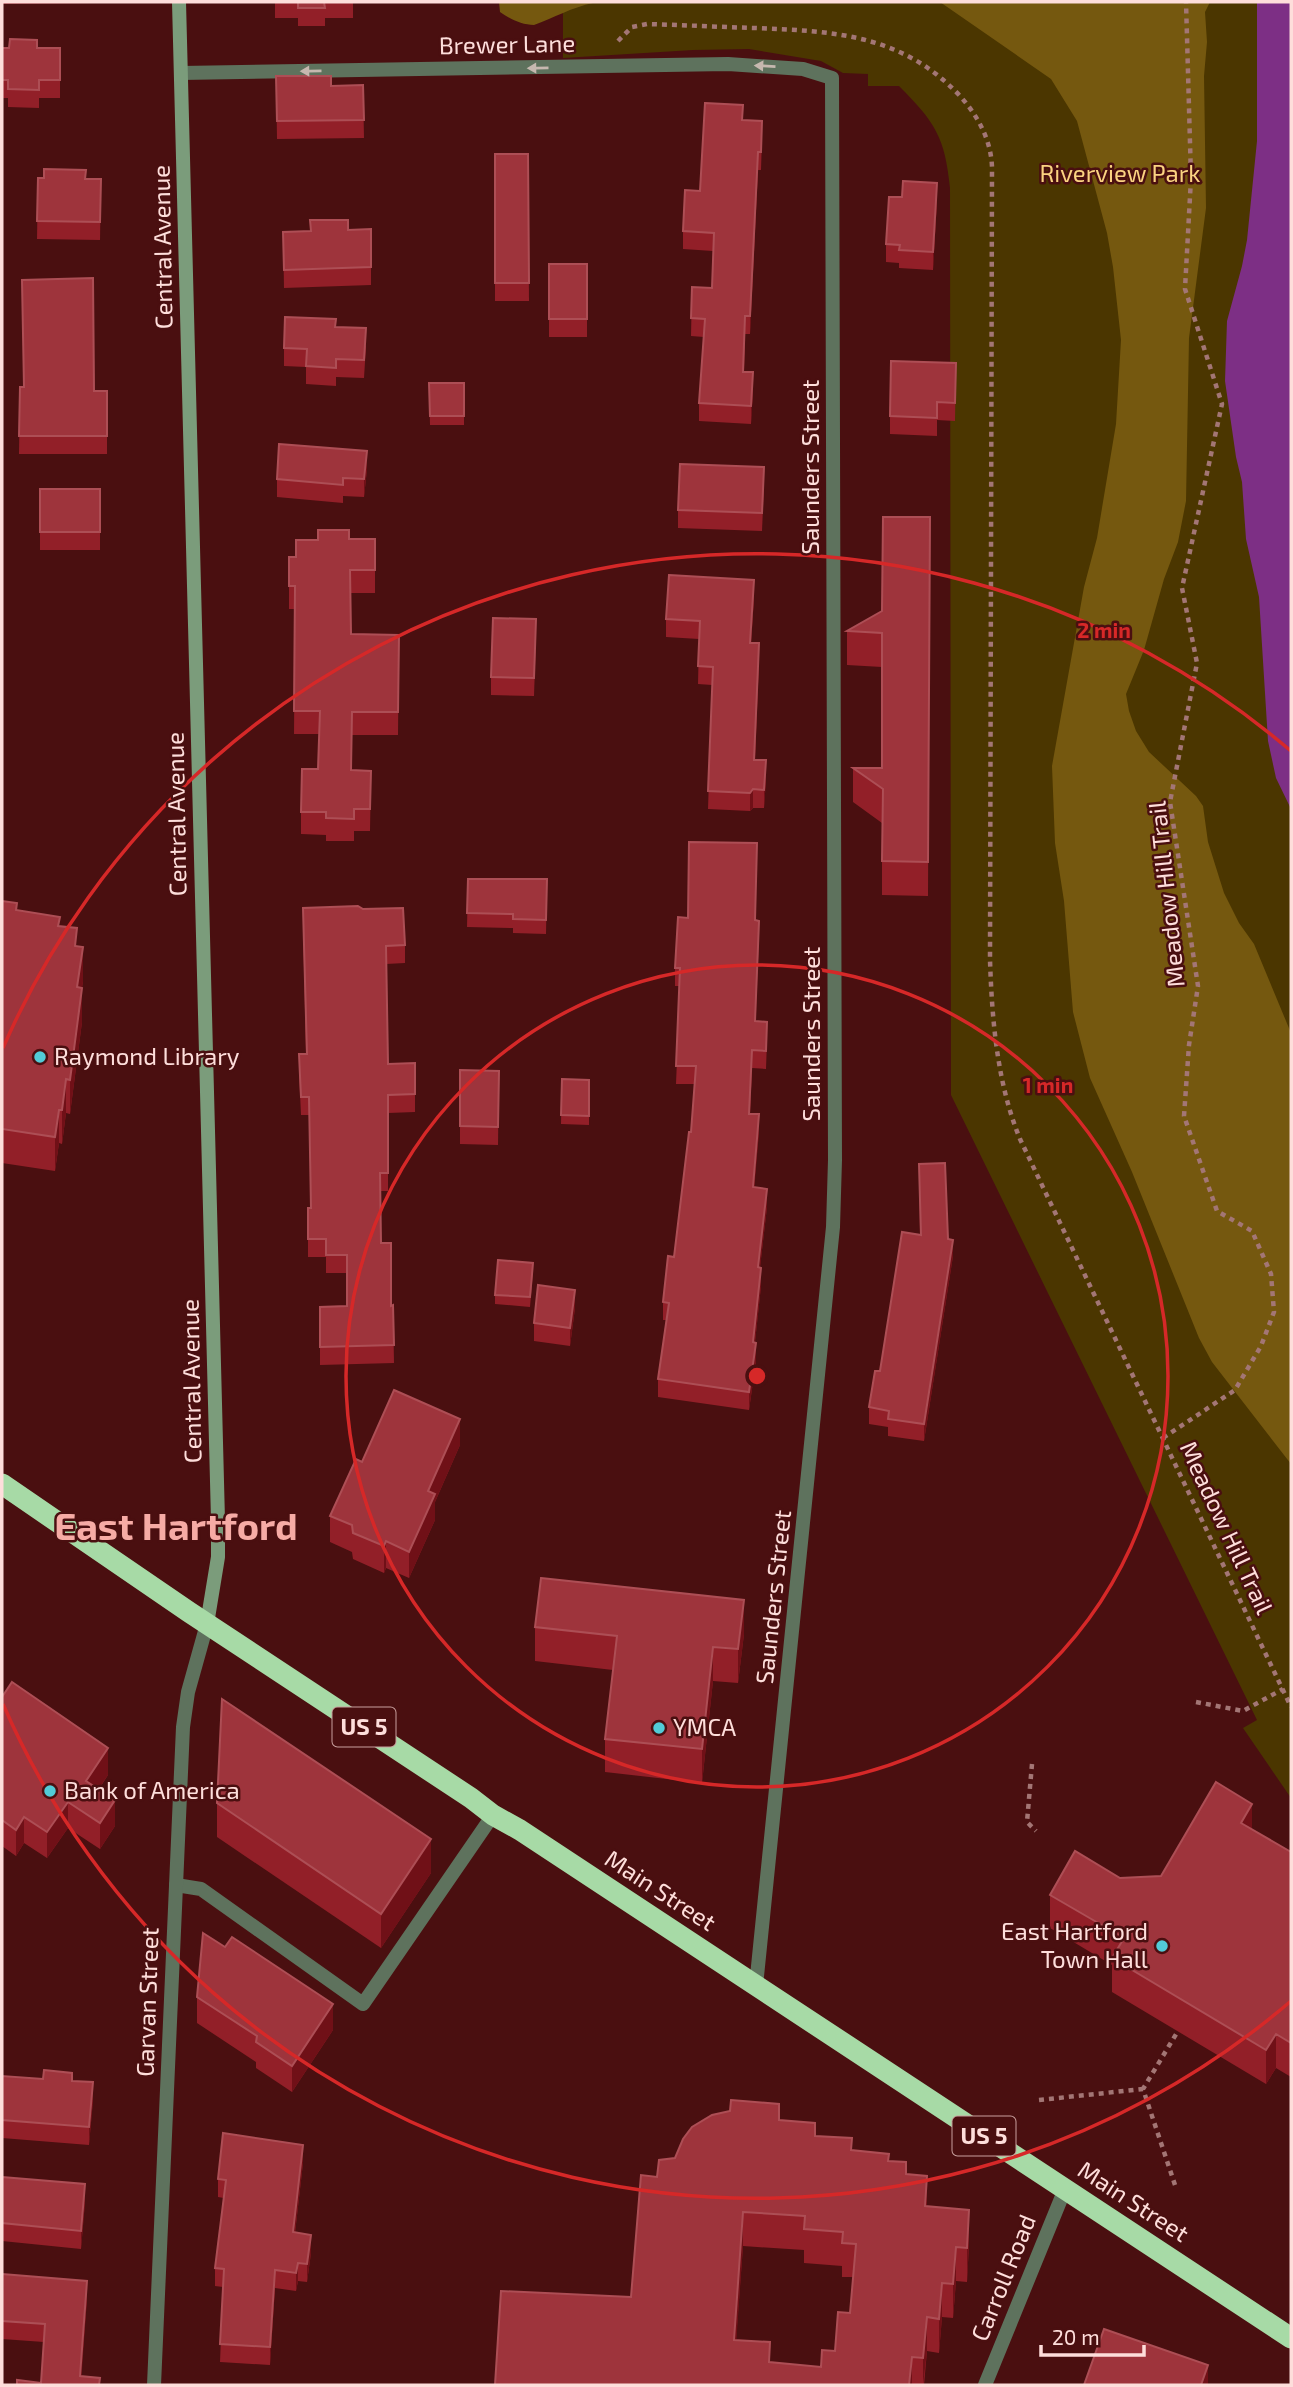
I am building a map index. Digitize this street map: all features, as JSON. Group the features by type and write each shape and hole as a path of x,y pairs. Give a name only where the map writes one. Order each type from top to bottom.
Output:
{"highway":[{"name":"Main Street","path":"2,1484 493,1815 520,1830 1291,2338"}],"street":[{"name":"Central Avenue","path":"179,2 218,1520 218,1557 207,1624"},
{"name":"Brewer Lane","path":"181,73 729,64 803,69 832,78"},
{"name":"Saunders Street","path":"756,1986 833,1227 832,78"},
{"name":"Garvan Street","path":"154,2385 183,1727 188,1692 207,1624"},
{"path":"176,1885 201,1889 363,2004 493,1815"},
{"name":"Carroll Road","path":"985,2385 1065,2189"}],"path":[{"name":"Meadow Hill Trail","path":"1185,2 1191,178 1185,289 1222,404 1182,588 1197,663 1170,802 1198,986 1189,1045 1184,1116 1217,1212 1252,1231 1271,1274 1274,1312 1261,1346 1235,1390 1163,1437 1291,1707"},
{"path":"601,67 620,38 641,24 837,32 875,43 922,66 953,88 984,130 992,167 990,960 997,1053 1009,1107 1020,1139 1163,1437"},
{"path":"1196,1702 1244,1711 1283,1689"},
{"path":"1032,1764 1027,1822 1036,1831"},
{"path":"1175,2185 1143,2088 1178,2031"},
{"path":"1039,2100 1143,2088"}],"green space":[{"path":"499,2 606,2 578,7 534,25 521,23 504,15 500,12"},
{"name":"Riverview Park","path":"563,2 1291,2 1291,1798 1243,1728 1257,1720 951,1095 950,188 941,143 930,121 899,86 868,86 868,74 843,73 821,61 749,49 563,58"},
{"path":"940,2 1210,2 1205,12 1206,208 1189,338 1186,501 1178,542 1164,579 1144,650 1126,694 1136,731 1149,752 1196,796 1203,806 1208,842 1224,893 1239,923 1254,944 1291,1033 1291,1464 1212,1362 1199,1338 1132,1172 1090,1078 1073,1012 1064,901 1055,843 1052,766 1084,587 1097,538 1116,424 1121,340 1107,233 1077,121 1051,79"}],"shaded area":[{"path":"1257,2 1291,2 1291,809 1276,778 1268,741 1259,597 1246,539 1242,482 1225,381 1227,321 1247,240 1257,141"}],"building":[{"path":"298,2 324,2 325,8 298,8"},
{"path":"10,39 37,40 37,48 60,48 60,80 39,80 39,90 8,89 8,80 2,80 2,48 9,48"},
{"path":"276,76 331,76 331,86 363,85 364,120 277,121"},
{"path":"705,103 743,105 742,120 762,121 750,316 745,316 743,372 753,372 751,406 699,403 705,319 691,318 692,287 712,288 714,233 683,231 685,190 700,191"},
{"path":"495,154 528,154 529,283 495,283"},
{"path":"44,169 86,170 85,179 101,179 100,222 37,221 38,178 44,178"},
{"path":"903,181 937,183 933,252 899,250 900,245 886,244 889,197 902,197"},
{"path":"310,220 348,220 348,230 371,229 371,267 284,270 283,232 311,231"},
{"path":"549,264 587,264 587,319 549,319"},
{"path":"93,278 94,391 107,391 107,436 19,436 20,387 24,387 22,280"},
{"path":"285,317 336,319 335,327 366,328 364,360 336,359 336,368 306,366 307,349 284,348"},
{"path":"891,361 956,363 955,403 937,402 937,418 890,416"},
{"path":"429,383 464,383 464,416 430,416"},
{"path":"279,444 367,451 364,479 343,478 343,485 277,479"},
{"path":"680,464 764,467 762,513 678,510"},
{"path":"40,489 100,489 100,532 40,532"},
{"path":"883,517 930,517 928,862 882,861 883,789 853,768 882,768 882,633 847,631 882,611"},
{"path":"318,530 349,530 349,539 375,539 375,570 350,570 351,634 399,635 398,712 352,712 351,770 371,771 370,809 354,809 354,819 326,818 326,812 301,812 302,769 318,769 320,711 294,711 295,586 289,586 289,557 296,557 296,540 318,540"},
{"path":"669,575 754,580 750,643 759,643 754,760 766,760 764,790 753,789 750,793 708,791 713,667 698,666 700,621 666,619"},
{"path":"493,618 536,619 534,678 491,677"},
{"path":"689,842 757,843 755,920 759,921 755,1021 767,1022 766,1051 752,1050 749,1114 759,1114 753,1187 767,1189 758,1267 761,1268 753,1342 756,1343 749,1392 658,1379 669,1303 663,1302 668,1256 674,1257 691,1132 696,1066 676,1066 680,968 675,968 678,917 688,918"},
{"path":"468,879 547,879 546,920 513,919 513,914 467,913"},
{"name":"Raymond Library","path":"2,901 17,903 16,910 60,917 58,926 77,928 75,946 83,947 77,987 82,988 70,1080 66,1079 55,1137 2,1129"},
{"path":"358,906 363,909 403,908 405,945 386,946 388,1064 415,1063 415,1094 388,1095 388,1173 380,1173 381,1243 391,1243 394,1345 320,1347 320,1307 347,1306 347,1255 326,1255 326,1239 308,1239 308,1208 311,1208 309,1097 301,1097 299,1054 307,1054 303,908"},
{"path":"460,1070 499,1071 498,1127 460,1126"},
{"path":"562,1079 589,1080 589,1116 561,1115"},
{"path":"945,1163 948,1239 953,1240 924,1424 888,1419 889,1411 869,1407 875,1371 880,1371 902,1232 921,1235 919,1164"},
{"path":"498,1260 533,1263 530,1297 495,1295"},
{"path":"538,1285 575,1290 570,1328 534,1323"},
{"path":"394,1390 460,1419 428,1491 435,1494 409,1552 386,1541 384,1546 353,1533 352,1525 330,1516 356,1459 362,1462"},
{"name":"YMCA","path":"541,1578 744,1600 738,1649 713,1647 702,1749 605,1739 617,1636 535,1627"},
{"name":"Bank of America","path":"12,1682 108,1748 86,1781 115,1800 100,1823 68,1802 47,1832 24,1817 16,1830 2,1820 2,1697"},
{"path":"222,1699 431,1839 381,1914 217,1803"},
{"name":"East Hartford Town Hall","path":"1216,1782 1252,1804 1241,1823 1291,1852 1291,2043 1276,2034 1266,2050 1112,1958 1124,1938 1050,1895 1075,1851 1120,1878 1161,1876"},
{"path":"203,1933 225,1947 232,1937 333,2004 292,2066 256,2042 257,2036 197,1997"},
{"path":"44,2070 72,2073 72,2081 93,2082 89,2127 2,2120 2,2076 43,2079"},
{"path":"731,2100 779,2104 779,2120 815,2123 815,2136 852,2138 851,2150 889,2154 888,2161 906,2162 906,2174 927,2176 925,2206 969,2210 967,2248 956,2247 953,2284 942,2283 939,2319 927,2317 923,2358 912,2357 909,2385 495,2385 501,2291 631,2297 641,2175 657,2177 659,2160 675,2158 683,2139 692,2127 712,2115 730,2111","holes":["743,2212 805,2216 804,2229 843,2232 842,2243 856,2244 850,2313 838,2312 835,2351 822,2350 821,2367 769,2362 770,2342 734,2340"]},
{"path":"223,2133 303,2145 293,2232 311,2235 307,2264 298,2263 296,2273 275,2270 270,2347 220,2344 224,2269 215,2268 226,2180 218,2179"},
{"path":"2,2177 85,2184 81,2231 2,2223"},
{"path":"2,2274 87,2281 80,2376 100,2378 99,2385 17,2385 17,2380 41,2383 45,2324 2,2321"},
{"path":"1104,2329 1208,2365 1201,2385 1084,2385"}],"place":[{"name":"Raymond Library","path":"40,1057"},
{"name":"YMCA","path":"659,1728"},
{"name":"Bank of America","path":"50,1791"},
{"name":"East Hartford Town Hall","path":"1162,1946"}],"district":[{"name":"East Hartford","path":"176,1527"}]}
